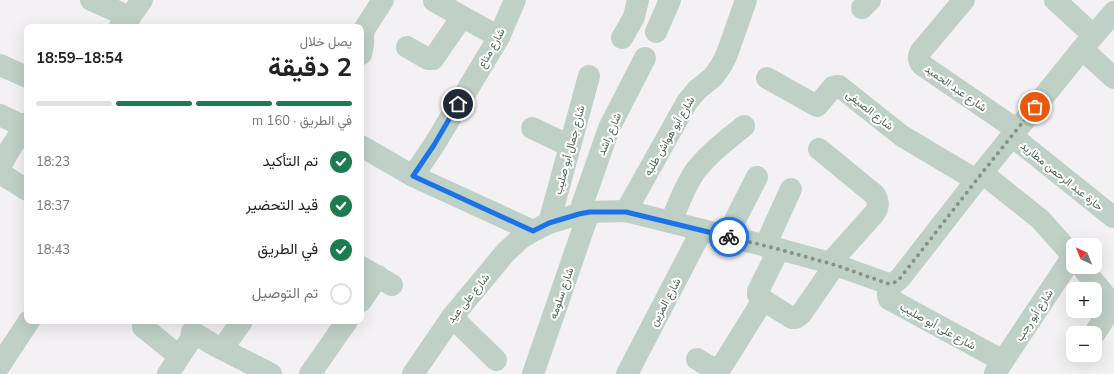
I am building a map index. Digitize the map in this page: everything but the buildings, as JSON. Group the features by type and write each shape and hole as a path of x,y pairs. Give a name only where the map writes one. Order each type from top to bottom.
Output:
{"street":[{"path":"91,0 130,15"},
{"path":"364,31 383,0"},
{"name":"شارع مناع","path":"413,176 434,145 499,37 514,6 515,0"},
{"path":"622,38 634,17 638,0"},
{"path":"656,32 670,0"},
{"name":"شارع أبو هواش طلبه","path":"626,212 687,102 697,90 713,77 721,66 727,54 746,0"},
{"name":"شارع عبد الحميد","path":"964,0 921,51 919,61 922,65 1014,133"},
{"path":"1055,0 1114,78"},
{"path":"434,1 499,37"},
{"path":"897,280 1014,133 1114,12"},
{"path":"407,47 428,59 433,58 462,17"},
{"name":"شارع راشد","path":"584,213 609,128 645,58"},
{"path":"0,65 24,76"},
{"name":"شارع جمال أبو صليب","path":"541,227 570,146 589,76"},
{"name":"شارع الصيفى","path":"767,78 817,106 833,87 839,86 902,136 979,177"},
{"path":"0,115 24,125"},
{"path":"671,222 688,183 695,171 704,160 744,126"},
{"path":"532,128 570,146"},
{"path":"0,167 10,148 24,129"},
{"name":"حارة عبد الرحمن مطاريد","path":"1014,133 1113,217"},
{"path":"364,148 413,176 541,227"},
{"path":"791,189 758,295 760,298 792,318 796,318 801,314 833,264 878,209 878,202 875,195 819,149"},
{"path":"0,173 24,188"},
{"path":"727,236 757,177"},
{"path":"979,177 1040,218 1066,248"},
{"name":"شارع على عيد","path":"422,370 452,317 505,253 520,239 541,227 584,213 626,212 772,247 833,264 889,284 897,280"},
{"name":"شارع سلومه","path":"533,374 584,213"},
{"name":"شارع المزين","path":"627,374 702,230"},
{"name":"شارع أبو رجب","path":"1000,369 1066,267"},
{"path":"1088,274 1114,305 1100,326"},
{"path":"364,296 377,276"},
{"name":"شارع على أبو صليب","path":"897,280 888,292 887,296 889,299 1000,369"},
{"path":"697,358 713,368 719,368 722,366 763,300"},
{"path":"452,317 496,360"},
{"path":"0,365 27,324"},
{"path":"222,349 240,324"},
{"path":"310,374 345,324"},
{"path":"190,326 222,349 270,374"},
{"path":"168,374 191,339 190,326"},
{"path":"143,327 179,356"}],"way so far":[{"path":"729,237 830,263 889,284 893,284 898,281 1035,107"}],"route":[{"path":"458,104 434,145 413,176 533,231 549,223 579,214 589,212 626,212 729,237"}]}
